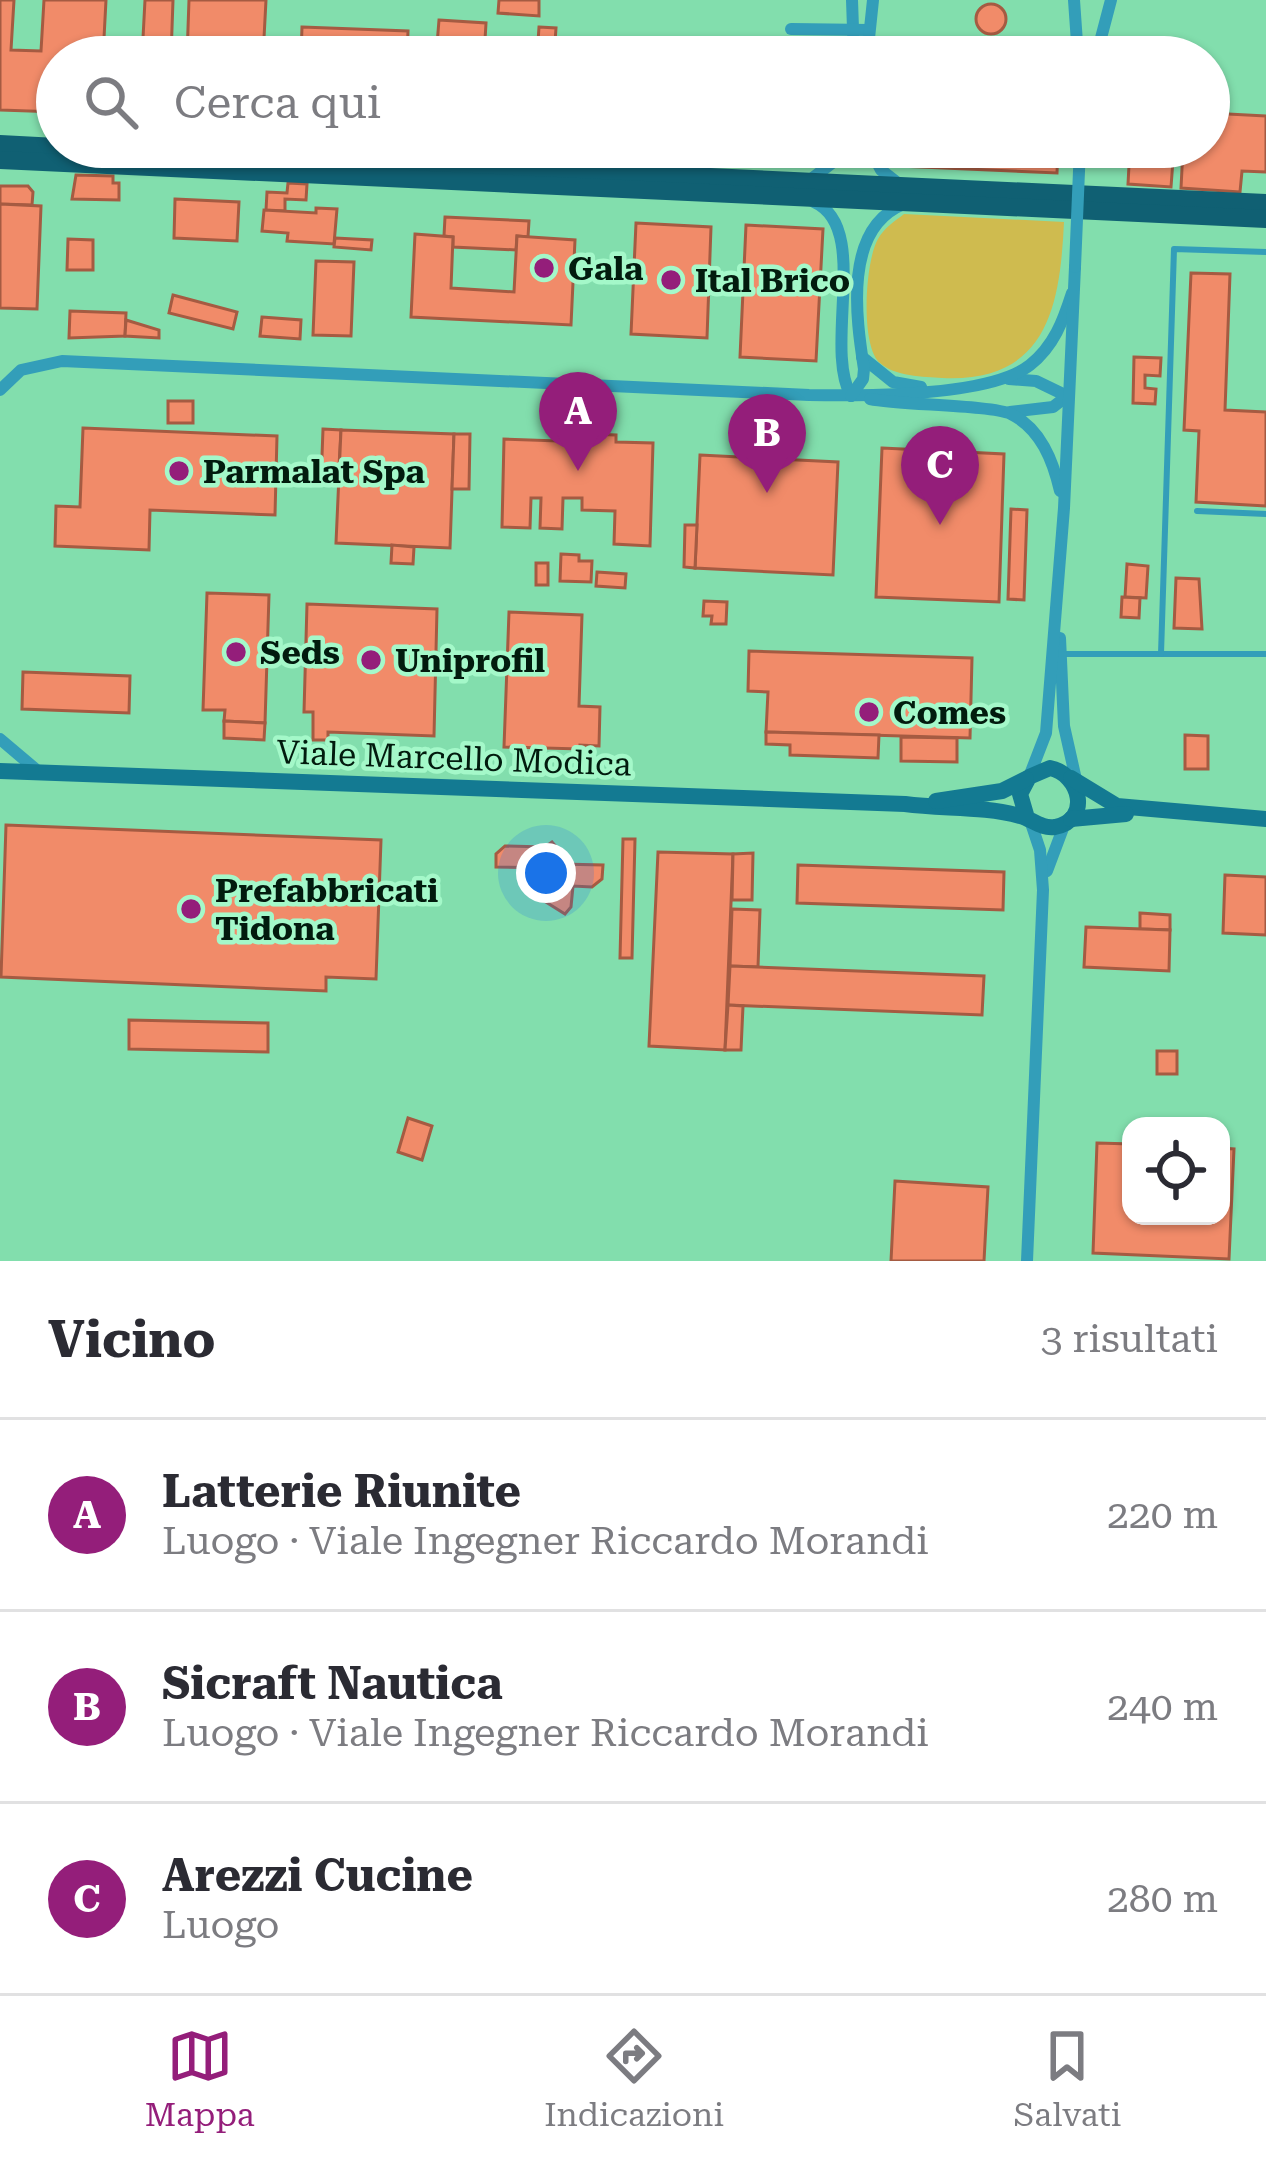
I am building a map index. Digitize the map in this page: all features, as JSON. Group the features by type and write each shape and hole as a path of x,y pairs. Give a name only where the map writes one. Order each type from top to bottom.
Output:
{"main road":[{"path":"0,144 36,146"},
{"path":"0,160 36,161"},
{"path":"300,168 908,194 1266,219"},
{"path":"348,168 375,170"},
{"path":"908,194 1266,203"}],"street":[{"path":"852,0 863,36"},
{"path":"860,36 873,0"},
{"path":"1074,0 1077,36"},
{"path":"1097,36 1101,0"},
{"path":"1100,36 1111,0"},
{"path":"791,29 862,29"},
{"path":"827,168 803,189 839,226 840,359 851,396"},
{"path":"851,396 863,380 857,298 862,256 882,217 908,194 880,168"},
{"path":"1027,1261 1043,890 1040,850 1020,794 1046,733 1064,508 1079,168"},
{"path":"0,390 21,370 62,361 809,395 946,389 1004,378 1027,368 1063,323 1072,293"},
{"path":"862,357 893,382 946,389"},
{"path":"809,395 830,380 840,359"},
{"path":"1004,378 1036,381 1067,397"},
{"path":"851,396 1008,412 1053,407 1067,397"},
{"path":"1008,412 1035,434 1047,452 1064,508"},
{"path":"1043,890 1051,856 1079,802 1064,726 1058,601"},
{"path":"0,739 40,772"},
{"path":"905,804 979,796 1050,768 1117,806 1266,819"},
{"name":"Viale Marcello Modica","path":"0,771 905,804"},
{"path":"905,804 1029,819 1048,827 1163,812"}],"lane":[{"path":"1161,654 1174,249 1266,252"},
{"path":"1197,511 1266,514"},
{"path":"1061,653 1266,654"}],"shaded area":[{"path":"0,0 1266,0 1266,1261 0,1261"},
{"path":"904,214 1064,222 1052,309 1026,353 978,376 918,376 880,363 867,322 870,265 880,235"}],"building":[{"path":"0,0 14,0 11,50 36,51 36,111 0,110"},
{"path":"44,0 106,0 104,36 42,36"},
{"path":"145,0 173,0 172,36 143,36"},
{"path":"189,0 266,0 264,36 188,36"},
{"path":"499,0 539,0 539,16 498,13"},
{"path":"991,4 1006,19 991,34 976,19"},
{"path":"439,20 486,23 485,36 438,36"},
{"path":"302,27 408,31 408,36 302,36"},
{"path":"539,27 556,28 555,36 538,36"},
{"path":"1230,114 1266,116 1266,172 1242,171 1240,192 1181,188 1182,168 1230,168"},
{"path":"944,168 1057,168 1057,173"},
{"path":"1129,168 1172,168 1171,187 1128,184"},
{"path":"76,175 113,176 113,183 119,183 119,200 72,199"},
{"path":"288,183 307,184 306,200 285,199 285,211 266,210 267,192 287,193"},
{"path":"0,186 28,186 33,192 32,205 0,204"},
{"path":"175,199 239,202 237,241 174,238"},
{"path":"0,204 41,206 37,309 0,308"},
{"path":"316,208 337,209 334,244 287,241 288,233 262,231 264,210 316,213"},
{"path":"445,217 529,221 528,237 517,236 516,250 453,247 453,237 444,236"},
{"name":"Ital Brico","path":"636,223 711,227 707,338 631,334"},
{"path":"746,225 823,229 816,361 740,357"},
{"name":"Gala","path":"415,234 453,237 451,288 514,292 517,236 575,240 571,325 411,317"},
{"path":"335,238 372,240 371,250 334,247"},
{"path":"68,239 93,240 93,270 67,270"},
{"path":"316,261 354,262 351,336 313,335"},
{"path":"1191,273 1230,274 1225,410 1266,412 1266,506 1196,502 1199,431 1184,430"},
{"path":"173,295 237,312 233,329 169,313"},
{"path":"70,311 126,313 125,336 69,338"},
{"path":"262,317 301,320 300,339 260,336"},
{"path":"126,320 159,330 159,338 125,336"},
{"path":"1134,357 1161,358 1160,376 1145,375 1145,388 1156,389 1155,404 1133,403"},
{"path":"168,401 193,401 193,423 168,423"},
{"name":"Parmalat Spa","path":"83,428 277,436 275,515 150,510 149,550 55,546 56,506 80,507"},
{"path":"323,429 341,430 338,484 321,483"},
{"path":"341,430 454,434 450,548 336,543"},
{"path":"558,433 616,435 616,442 653,443 650,546 614,544 615,511 582,510 582,498 563,498 562,529 540,528 541,498 531,498 530,528 502,527 504,439 558,441"},
{"path":"454,434 470,434 469,489 452,489"},
{"path":"882,448 1004,454 999,602 876,597"},
{"path":"700,455 838,462 833,575 695,568"},
{"path":"1011,509 1027,510 1024,600 1008,599"},
{"path":"685,525 697,525 695,568 684,567"},
{"path":"392,545 414,547 413,564 391,563"},
{"path":"561,554 592,561 591,582 560,581"},
{"path":"536,563 548,563 548,585 536,585"},
{"path":"1127,564 1148,566 1146,598 1125,597"},
{"path":"597,572 626,574 625,588 596,586"},
{"path":"1176,578 1199,579 1202,629 1174,628"},
{"name":"Seds","path":"207,593 269,595 265,723 224,721 225,710 203,710"},
{"path":"1122,597 1140,598 1139,618 1121,617"},
{"path":"704,601 727,602 726,624 711,624 712,616 703,616"},
{"name":"Uniprofil","path":"307,604 437,609 434,736 328,732 328,740 313,740 313,712 304,712"},
{"path":"509,612 582,615 579,706 600,707 599,746 504,747"},
{"name":"Comes","path":"749,651 972,658 970,738 766,732 768,692 748,691"},
{"path":"23,672 130,676 129,713 22,709"},
{"path":"224,721 265,723 264,740 224,738"},
{"path":"766,732 879,735 878,758 790,755 790,745 766,744"},
{"path":"1185,735 1208,736 1208,769 1185,769"},
{"path":"901,737 957,738 957,762 901,761"},
{"name":"Prefabbricati Tidona","path":"6,825 381,840 376,979 326,977 326,991 1,977"},
{"path":"623,839 635,839 632,958 620,958"},
{"path":"552,842 567,859 561,864 603,865 602,879 592,887 573,886 571,907 565,914 541,899 542,886 558,872 556,868 496,867 496,854 505,846 545,847"},
{"path":"658,852 733,854 725,1050 649,1046"},
{"path":"753,853 752,900 732,900 733,854"},
{"path":"798,865 1004,872 1003,910 797,903"},
{"path":"1225,875 1266,877 1266,935 1223,933"},
{"path":"732,909 760,910 758,967 730,966"},
{"path":"1140,913 1170,915 1170,930 1140,929"},
{"path":"1086,927 1170,930 1169,971 1084,967"},
{"path":"730,966 984,976 982,1015 728,1005"},
{"path":"728,1005 743,1006 741,1050 725,1050"},
{"path":"129,1020 268,1023 268,1052 129,1049"},
{"path":"1157,1051 1177,1051 1177,1074 1157,1074"},
{"path":"408,1118 432,1126 422,1160 398,1152"},
{"path":"1097,1143 1122,1144 1122,1225 1230,1225 1230,1149 1234,1149 1229,1259 1093,1253"},
{"path":"895,1181 988,1187 984,1261 891,1261"}],"place":[{"name":"Gala","path":"544,268"},
{"name":"Ital Brico","path":"671,280"},
{"name":"Parmalat Spa","path":"179,471"},
{"name":"Latterie Riunite","path":"578,471"},
{"name":"Sicraft Nautica","path":"767,493"},
{"name":"Arezzi Cucine","path":"940,525"},
{"name":"Seds","path":"236,652"},
{"name":"Uniprofil","path":"371,660"},
{"name":"Comes","path":"869,712"},
{"name":"Prefabbricati Tidona","path":"191,909"}]}
